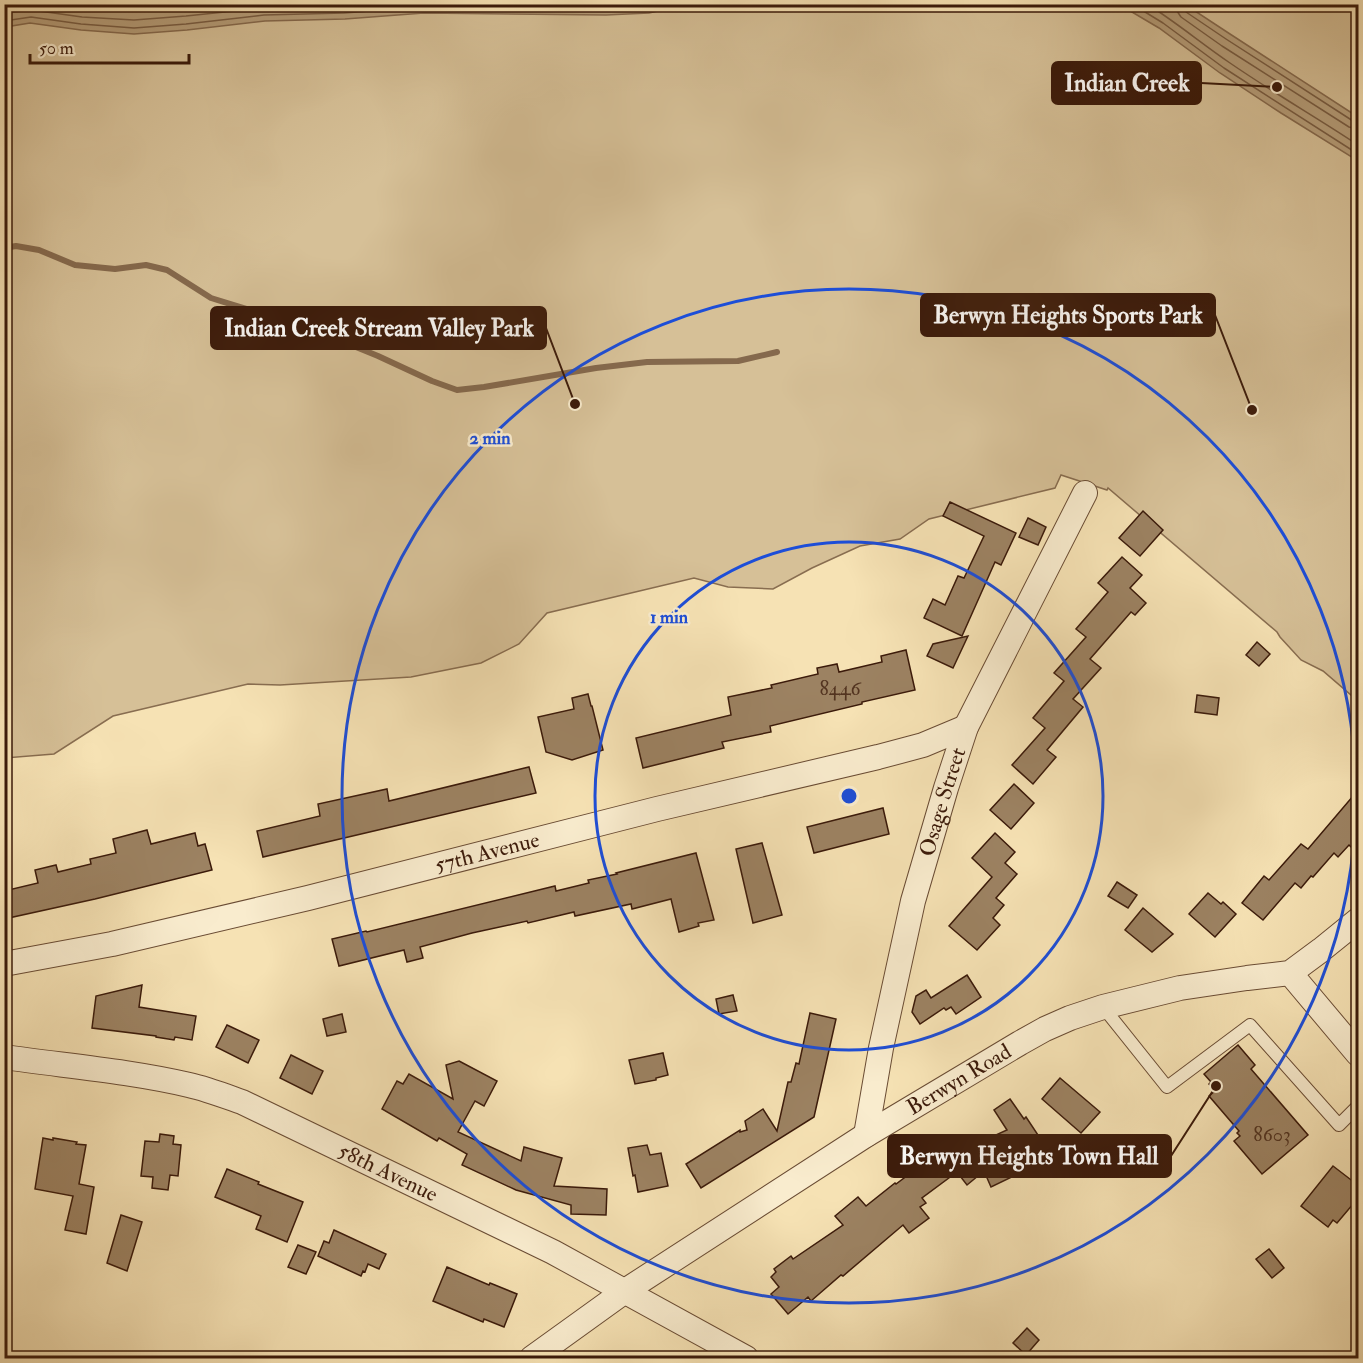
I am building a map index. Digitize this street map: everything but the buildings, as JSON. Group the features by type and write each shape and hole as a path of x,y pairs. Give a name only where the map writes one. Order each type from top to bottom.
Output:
{"street":[{"name":"Osage Street","path":"867,1135 881,1048 913,901 966,727 1085,493"},
{"name":"57th Avenue","path":"4,964 111,944 308,898 657,809 878,757 923,745 966,727"},
{"name":"Berwyn Road","path":"532,1359 625,1291 867,1135 1020,1042 1053,1025 1103,1007 1180,988 1290,973 1359,920"},
{"path":"1290,973 1359,1054"},
{"name":"58th Avenue","path":"4,1057 178,1083 212,1091 242,1102 553,1252 746,1359"}],"lane":[{"path":"1103,1007 1167,1087 1250,1025 1339,1125 1359,1106"}],"shaded area":[{"path":"5,5 1358,5 1358,701 1323,671 1301,660 1277,632 1108,488 1107,490 1061,475 1055,488 929,519 900,539 860,546 773,589 728,587 694,578 547,613 519,644 481,663 411,677 280,685 248,684 113,716 54,754 5,758"}],"water":[{"path":"5,4 686,5 649,13 606,15 424,13 345,19 265,21 134,34 30,23 5,27"},
{"path":"1120,5 1186,5 1358,117 1358,161 1220,73 1159,28"}],"waterway":[{"path":"4,248 16,246 39,250 75,265 115,269 146,265 167,270 211,298 317,331 457,390 596,368 647,362 738,361 777,352"}],"place":[{"name":"Indian Creek","path":"1277,87"},
{"name":"Indian Creek Stream Valley Park","path":"575,404"},
{"name":"Berwyn Heights Sports Park","path":"1252,410"},
{"name":"Berwyn Heights Town Hall","path":"1216,1086"}]}
